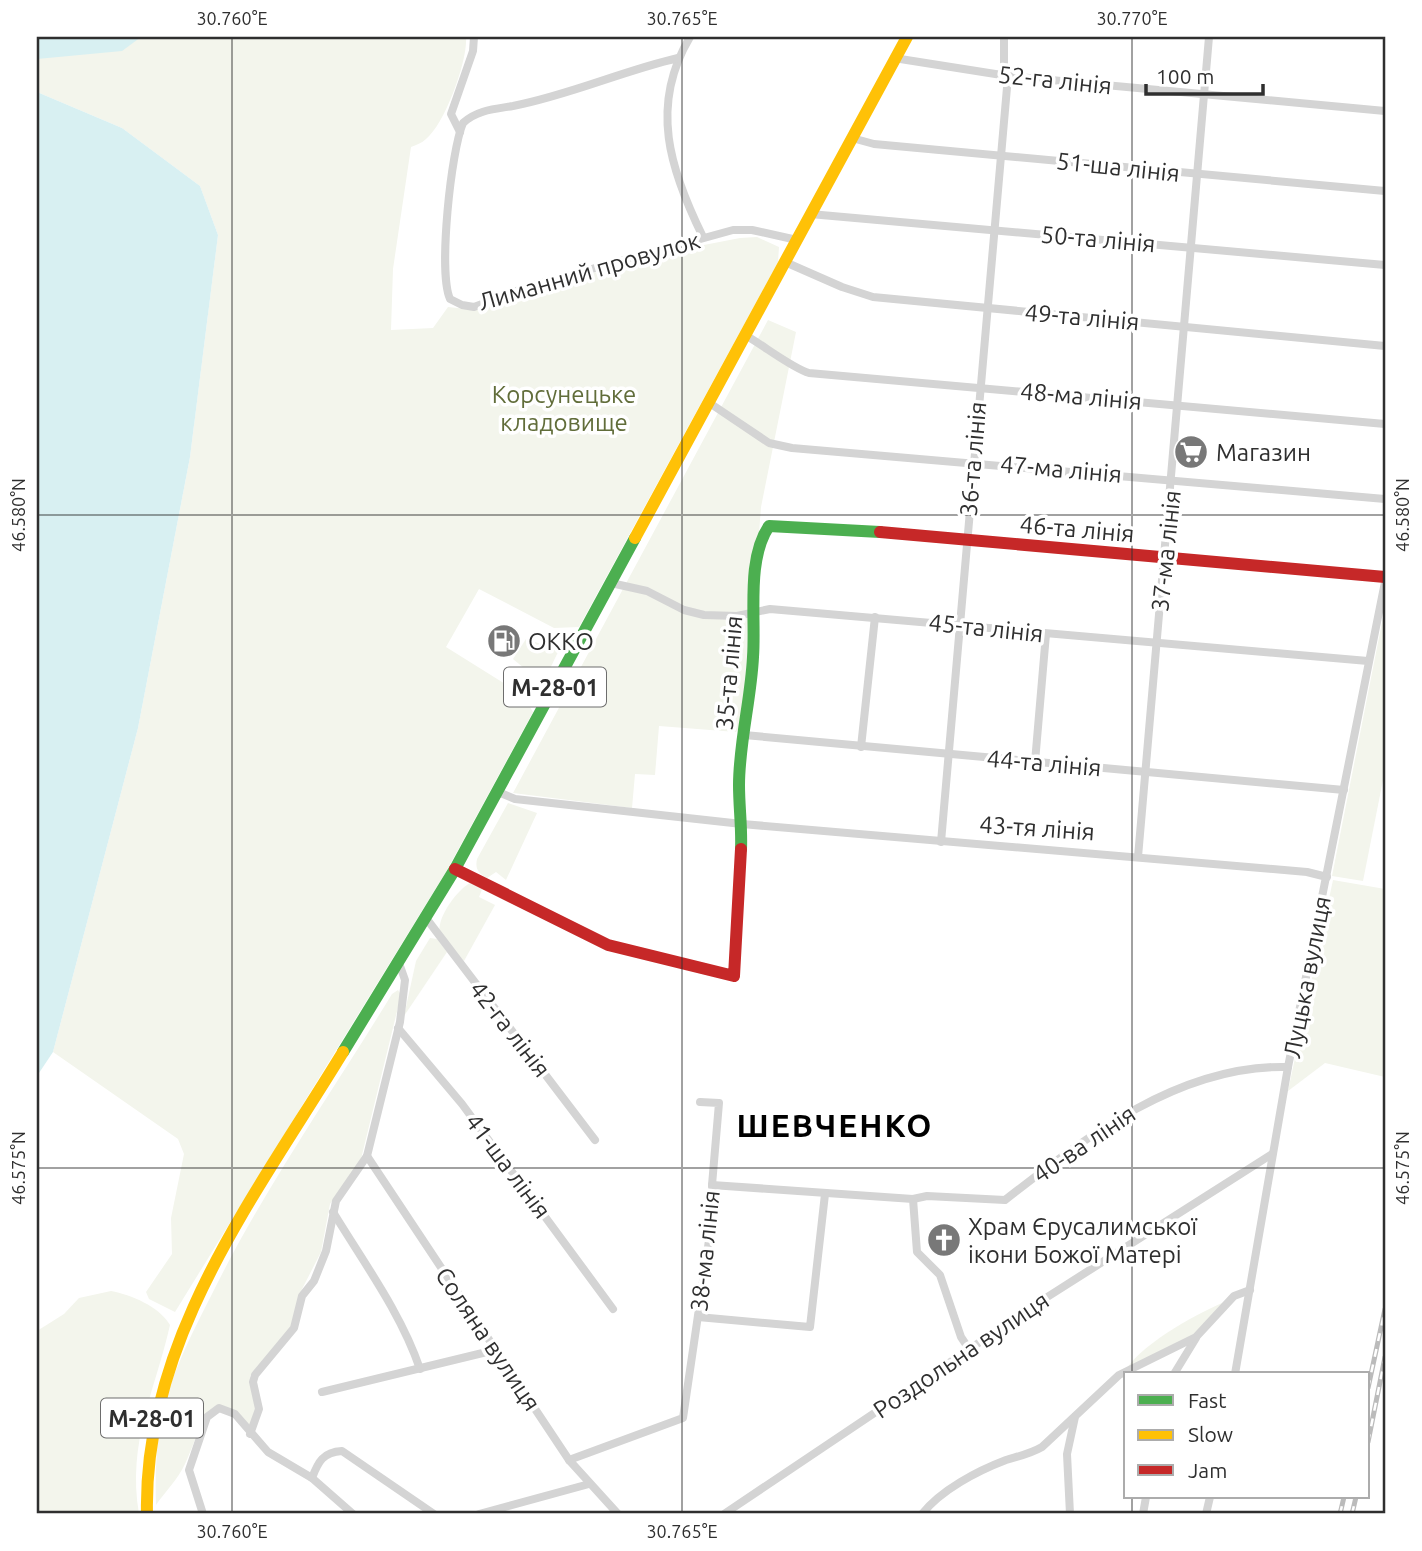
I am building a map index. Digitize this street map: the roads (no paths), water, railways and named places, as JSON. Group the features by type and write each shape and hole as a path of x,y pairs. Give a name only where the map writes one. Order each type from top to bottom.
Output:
{"main road":[{"name":"М-28-01","path":"147,1514 145,1468 153,1413 184,1326 215,1262 455,869 907,37"},
{"name":"46-та лінія","path":"766,529 788,526 1385,580"},
{"name":"35-та лінія","path":"742,824 739,784 751,695 756,612 752,579 761,538 766,529"},
{"path":"455,869 502,890 608,945 734,976 742,824"}],"street":[{"path":"474,37 473,51 451,114 460,132 470,117 482,111 548,99 639,67 678,58"},
{"path":"690,37 678,58 666,105 667,124 675,175 704,237"},
{"name":"36-та лінія","path":"941,842 1000,155 1006,76 1004,37"},
{"name":"37-ма лінія","path":"1138,857 1173,479 1209,37"},
{"name":"52-га лінія","path":"894,58 1006,76 1385,111"},
{"name":"Лиманний провулок","path":"460,132 445,247 445,283 454,303 474,307 530,286 704,237 752,230 797,240"},
{"name":"51-ша лінія","path":"851,138 874,144 1385,191"},
{"name":"50-та лінія","path":"810,214 1385,265"},
{"name":"49-та лінія","path":"785,262 856,293 987,309 1385,346"},
{"name":"48-ма лінія","path":"745,335 780,354 796,369 809,373 1385,424"},
{"name":"47-ма лінія","path":"708,402 769,443 792,448 1385,499"},
{"name":"Луцька вулиця","path":"1236,1372 1272,1154 1385,580"},
{"name":"45-та лінія","path":"611,583 647,591 684,610 704,615 737,616 769,608 1368,661"},
{"path":"861,747 875,617"},
{"path":"1035,762 1046,634"},
{"name":"44-та лінія","path":"744,735 1344,790"},
{"name":"43-тя лінія","path":"498,792 515,799 542,803 742,824 1307,872 1327,877"},
{"name":"42-га лінія","path":"426,918 595,1140"},
{"path":"250,1434 259,1409 253,1382 294,1328 302,1296 314,1281 326,1251 336,1201 367,1156 398,1028 405,980 399,963"},
{"name":"41-ша лінія","path":"398,1028 462,1104 613,1309"},
{"name":"40-ва лінія","path":"913,1199 926,1196 1005,1200 1078,1143 1145,1104 1193,1084 1254,1066 1289,1067"},
{"name":"38-ма лінія","path":"569,1460 683,1418 714,1206 712,1185 719,1103 700,1102"},
{"name":"Роздольна вулиця","path":"724,1514 1163,1221 1272,1154"},
{"name":"Соляна вулиця","path":"367,1156 569,1460 618,1514"},
{"path":"712,1185 913,1199 915,1246 921,1257 940,1275 961,1338 969,1349"},
{"path":"698,1317 810,1327 825,1194"},
{"path":"333,1212 411,1342 420,1369"},
{"path":"1175,1372 1196,1337 1234,1296 1250,1290"},
{"path":"1125,1372 1196,1337"},
{"path":"322,1392 495,1350"},
{"path":"922,1514 942,1495 961,1483 1042,1447 1124,1373"},
{"path":"203,1514 190,1470 205,1422 214,1410 230,1411 268,1451 312,1478 353,1514"},
{"path":"1070,1514 1067,1454 1075,1416"},
{"path":"312,1478 321,1458 342,1451 434,1514"},
{"path":"479,1514 589,1484"}],"water":[{"path":"37,37 141,37 122,51 37,59"},
{"path":"37,92 122,128 200,186 218,235 190,457 138,728 53,1052 37,1076"}],"railway":[{"path":"1370,1379 1385,1309"},
{"path":"1370,1432 1385,1357"},
{"path":"1340,1514 1344,1498"},
{"path":"1352,1514 1356,1498"}],"place":[{"name":"Магазин","path":"1191,452"},
{"name":"ОККО","path":"504,641"},
{"name":"Храм Єрусалимської ікони Божої Матері","path":"944,1240"}],"district":[{"name":"ШЕВЧЕНКО","path":"835,1125"}],"park label":[{"name":"Корсунецьке кладовище","path":"564,408"}]}
